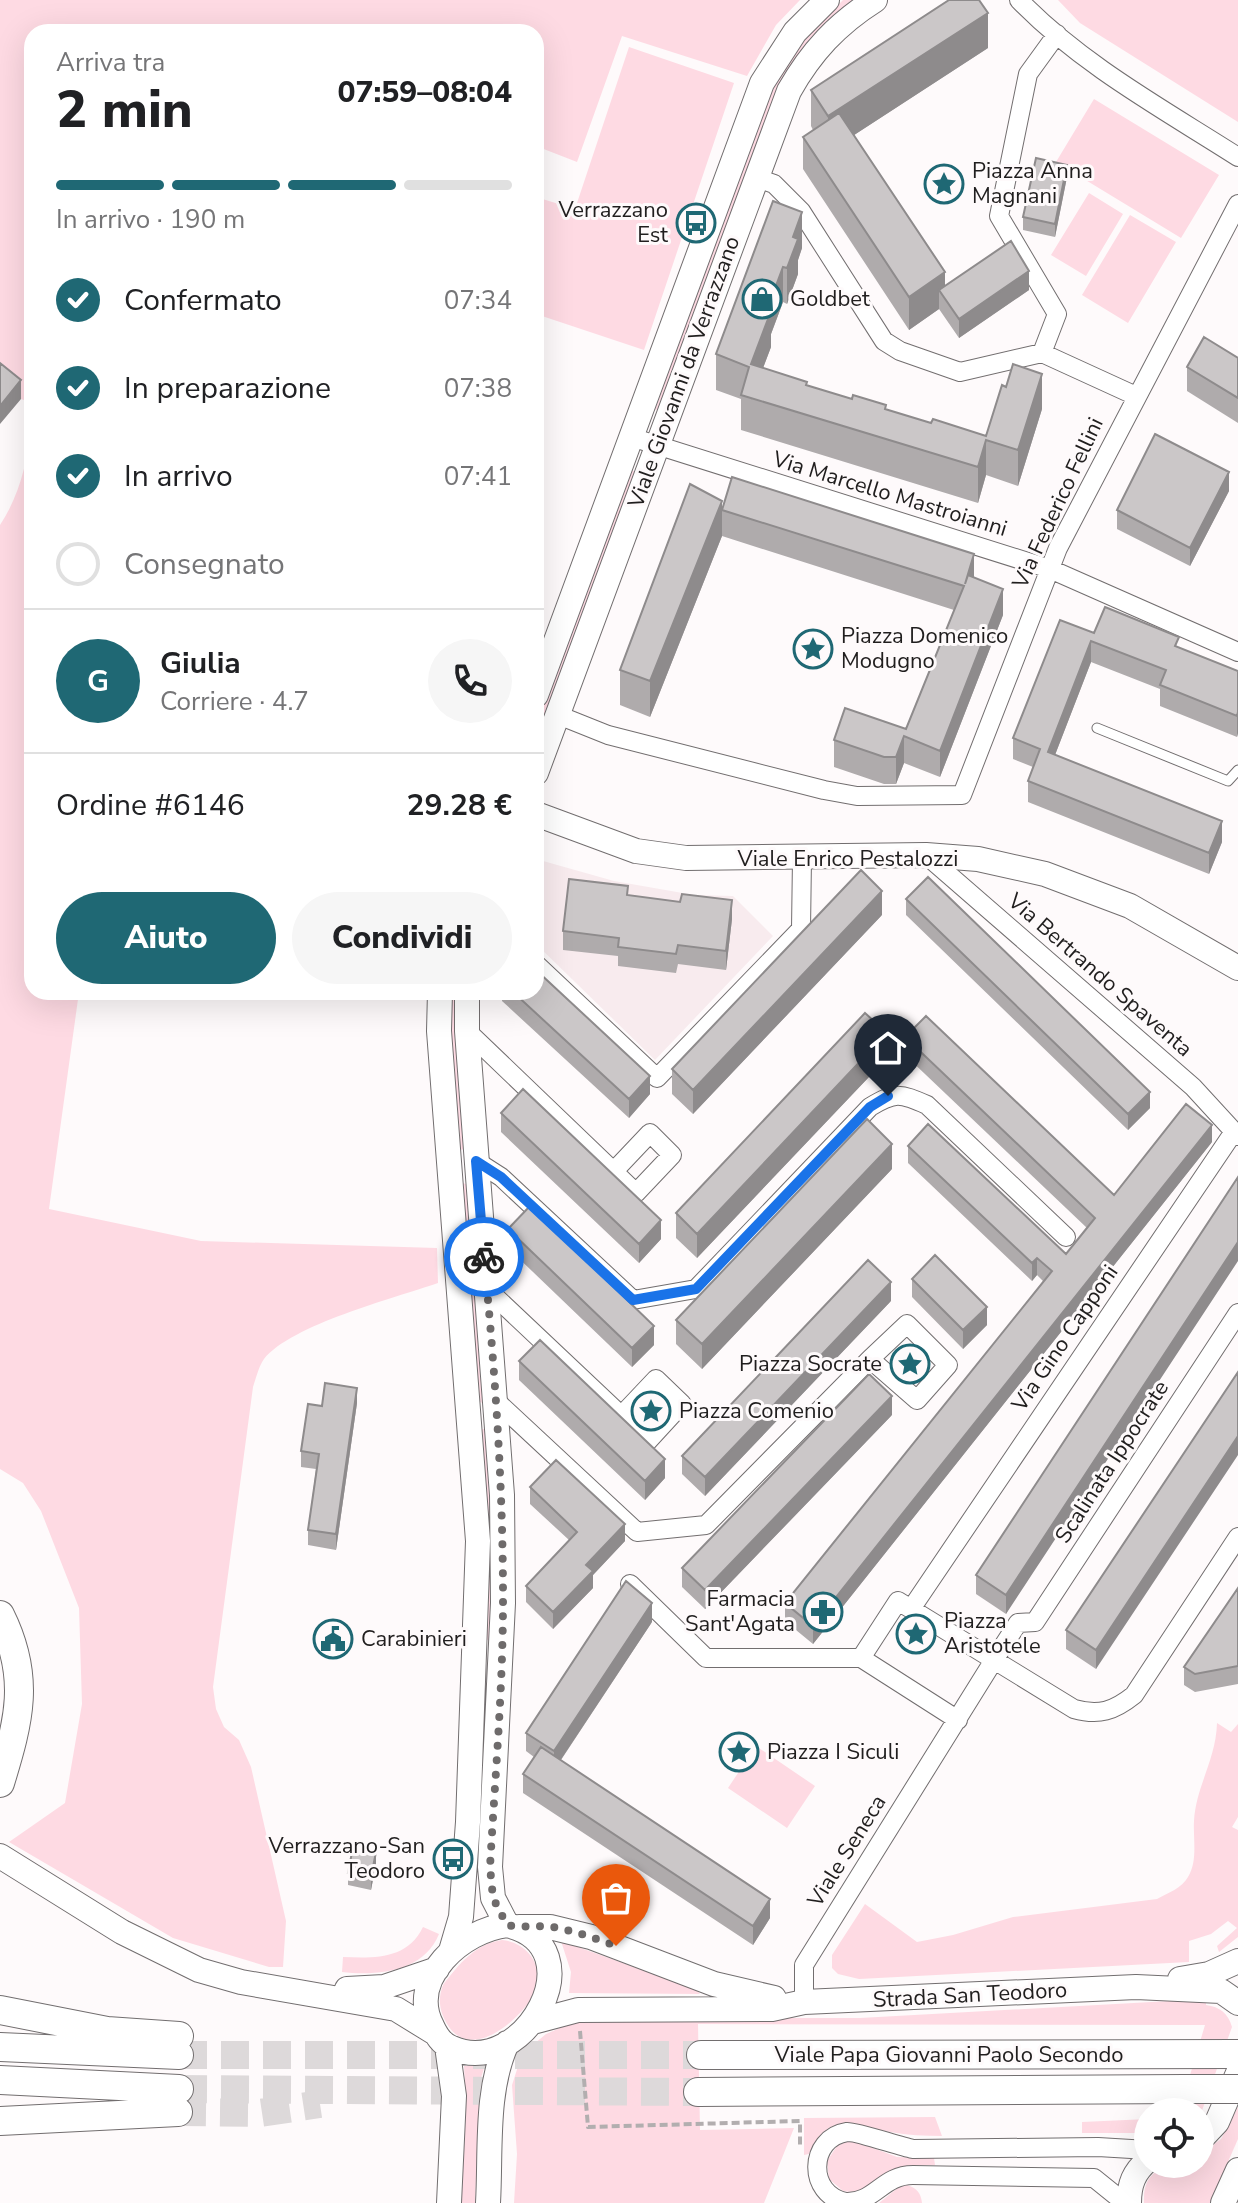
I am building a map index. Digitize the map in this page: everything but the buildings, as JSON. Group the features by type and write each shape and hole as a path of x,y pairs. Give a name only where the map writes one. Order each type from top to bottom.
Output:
{"main road":[{"name":"Viale Giovanni da Verrazzano","path":"544,673 762,83 795,32 827,0"},
{"name":"Viale Giovanni da Verrazzano","path":"544,752 789,91 806,61 841,23 875,0"},
{"name":"Viale Enrico Pestalozzi","path":"544,817 607,842 663,856 713,860 926,855 978,859 1045,874 1130,906 1238,968"},
{"path":"440,1000 440,1046 478,1541 467,1838 461,1917 444,1960 428,1986 426,2004 428,2019 441,2040 453,2070 449,2203"},
{"path":"0,1856 122,1932 199,1970 284,1990 396,2009 441,2040 472,2054 487,2053 507,2043 533,2022 549,1991 546,1954 535,1939 513,1926 493,1898 490,1867 503,1603 502,1495 467,1000"},
{"path":"0,1783 7,1745 19,1718 20,1682 14,1647 4,1624"},
{"path":"284,1990 384,1987 444,1960 476,1933 513,1926"},
{"name":"Strada San Teodoro","path":"513,1926 550,1927 591,1937 714,1984 749,1994 804,2002"},
{"path":"1136,1987 1209,1974 1238,1961"},
{"path":"1136,1987 1221,1991 1238,2003"},
{"name":"Strada San Teodoro","path":"533,2022 578,2010 772,2009 804,2002 1136,1987"},
{"path":"0,2010 179,2046 0,2047"},
{"path":"488,2203 493,2095 497,2070 507,2043"},
{"name":"Viale Papa Giovanni Paolo Secondo","path":"701,2055 1238,2054"},
{"path":"1214,2125 1238,2073"},
{"path":"0,2080 178,2101 0,2121"},
{"name":"Viale Papa Giovanni Paolo Secondo","path":"698,2092 1238,2089"},
{"path":"1228,2198 1238,2170"},
{"path":"1127,2203 1134,2176"}],"street":[{"path":"1019,0 1041,23 1109,75 1238,157"},
{"path":"1042,353 1057,314 999,216 1028,74 1057,34"},
{"path":"757,178 774,184 801,211 884,341 900,351 960,372 1042,353 1136,396"},
{"name":"Via Federico Fellini","path":"558,715 608,735 824,790 857,796 962,795 1058,548 1238,204"},
{"name":"Via Marcello Mastroianni","path":"631,437 1050,569 1238,652"},
{"name":"Via Bertrando Spaventa","path":"926,855 1193,1087 1236,1134"},
{"path":"544,972 657,1078 801,929 802,858"},
{"path":"467,1031 609,1166"},
{"path":"476,1161 501,1177 633,1300 696,1289 870,1107 888,1096 904,1094 927,1105 1066,1237"},
{"name":"Via Gino Capponi","path":"911,1609 1236,1134"},
{"path":"487,1289 616,1410"},
{"name":"Scalinata Ippocrate","path":"1018,1623 1035,1622 1238,1313"},
{"path":"495,1400 637,1532 706,1525 870,1359"},
{"path":"861,1658 898,1601 1074,1709 1091,1714 1109,1711 1134,1695 1238,1537"},
{"path":"630,1584 706,1658 861,1658 958,1720"},
{"name":"Viale Seneca","path":"804,2002 804,1965 1018,1623"},
{"path":"1127,2203 1094,2178 913,2175 900,2175 888,2181 862,2201 845,2202 823,2188 816,2172 816,2163 829,2140 836,2135 853,2132 913,2149 1134,2149"}],"lane":[{"path":"1097,728 1228,781 1238,770"}],"path":[{"path":"580,2031 588,2127 800,2121 800,2159"}],"shaded area":[{"path":"0,0 800,0 776,25 747,76 622,36 577,162 544,149 544,24 24,24 24,400 0,382"},
{"path":"843,0 856,0 818,32 660,409 655,410 771,89 793,52"},
{"path":"1058,0 1238,0 1238,122 1080,23"},
{"path":"629,47 734,83 644,350 544,317 544,199 575,209"},
{"path":"1094,99 1219,175 1181,238 1056,162"},
{"path":"1089,193 1123,214 1086,276 1051,255"},
{"path":"1130,215 1176,242 1128,323 1082,295"},
{"path":"24,469 24,1000 78,1000 49,1209 201,1241 437,1248 438,1283 345,1314 296,1335 264,1359 253,1387 213,1687 216,1709 224,1727 239,1740 251,1767 286,1921 283,1967 269,1967 173,1938 9,1842 65,1803 82,1704 79,1608 41,1511 23,1483 0,1469 0,525"},
{"path":"632,470 637,473 544,723 544,705"},
{"path":"544,861 614,881 694,895 733,896 773,936 655,1060 544,952"},
{"path":"450,1000 457,1000 464,1149 460,1150 449,1036"},
{"path":"463,1183 468,1185 484,1403 479,1401"},
{"path":"486,1428 494,1534 490,1642 485,1638 481,1430"},
{"path":"1217,1723 1231,1732 1238,1724 1238,1817 1232,1827 1238,1830 1238,1937 1219,1952 1217,1946 1237,1928 1228,1921 1211,1934 1189,1941 1189,1962 859,1979 838,1974 832,1968 832,1955 865,1904 917,1942 1013,1917 1157,1899 1174,1890 1185,1881 1193,1864 1198,1796 1213,1749"},
{"path":"756,1746 815,1786 787,1828 728,1788"},
{"path":"423,1927 439,1934 432,1947 411,1964 384,1972 342,1972 343,1957 389,1955 408,1946"},
{"path":"502,1940 520,1946 533,1958 538,1975 534,1994 519,2014 496,2033 471,2040 459,2036 449,2027 442,2012 440,1996 443,1985 476,1950"},
{"path":"561,1941 696,1989 700,1994 569,1993 571,1972"},
{"path":"1206,1999 1206,2005 1223,2012 1232,2027 1206,2098 1183,2098 1205,2025 698,2024 700,2130 794,2128 764,2203 514,2203 517,2154 512,2085 522,2054 546,2034 583,2018 860,2018"},
{"path":"485,2065 480,2081 475,2203 461,2203 466,2108 464,2066"},
{"path":"1238,2107 1238,2139 1210,2203 1144,2203 1150,2178 1214,2178 1214,2144 1221,2139"},
{"path":"935,2117 942,2136 903,2134 843,2124 825,2131 809,2154 804,2155 804,2118"},
{"path":"1134,2120 1134,2133 1082,2133 1082,2122"},
{"path":"848,2141 897,2157 934,2158 935,2165 900,2167 858,2191 843,2191 829,2179 827,2161 837,2146"},
{"path":"907,2185 918,2191 922,2203 879,2203 900,2186"}],"tunnel":[{"path":"179,2055 701,2055"},
{"path":"179,2089 698,2092"},
{"path":"178,2112 260,2113 320,2104"}],"way so far":[{"path":"484,1257 503,1541 503,1603 490,1867 493,1898 507,1925 550,1927 616,1946"}],"place":[{"name":"Piazza Anna Magnani","path":"944,184"},
{"name":"Verrazzano Est","path":"696,223"},
{"name":"Goldbet","path":"762,299"},
{"name":"Piazza Domenico Modugno","path":"813,649"},
{"name":"Piazza Socrate","path":"910,1364"},
{"name":"Piazza Comenio","path":"651,1411"},
{"name":"Farmacia Sant'Agata","path":"823,1612"},
{"name":"Piazza Aristotele","path":"916,1634"},
{"name":"Carabinieri","path":"333,1639"},
{"name":"Piazza I Siculi","path":"739,1752"},
{"name":"Verrazzano-San Teodoro","path":"453,1859"}],"route":[{"path":"484,1257 476,1161 501,1177 633,1300 696,1289 870,1107 888,1096"}]}
